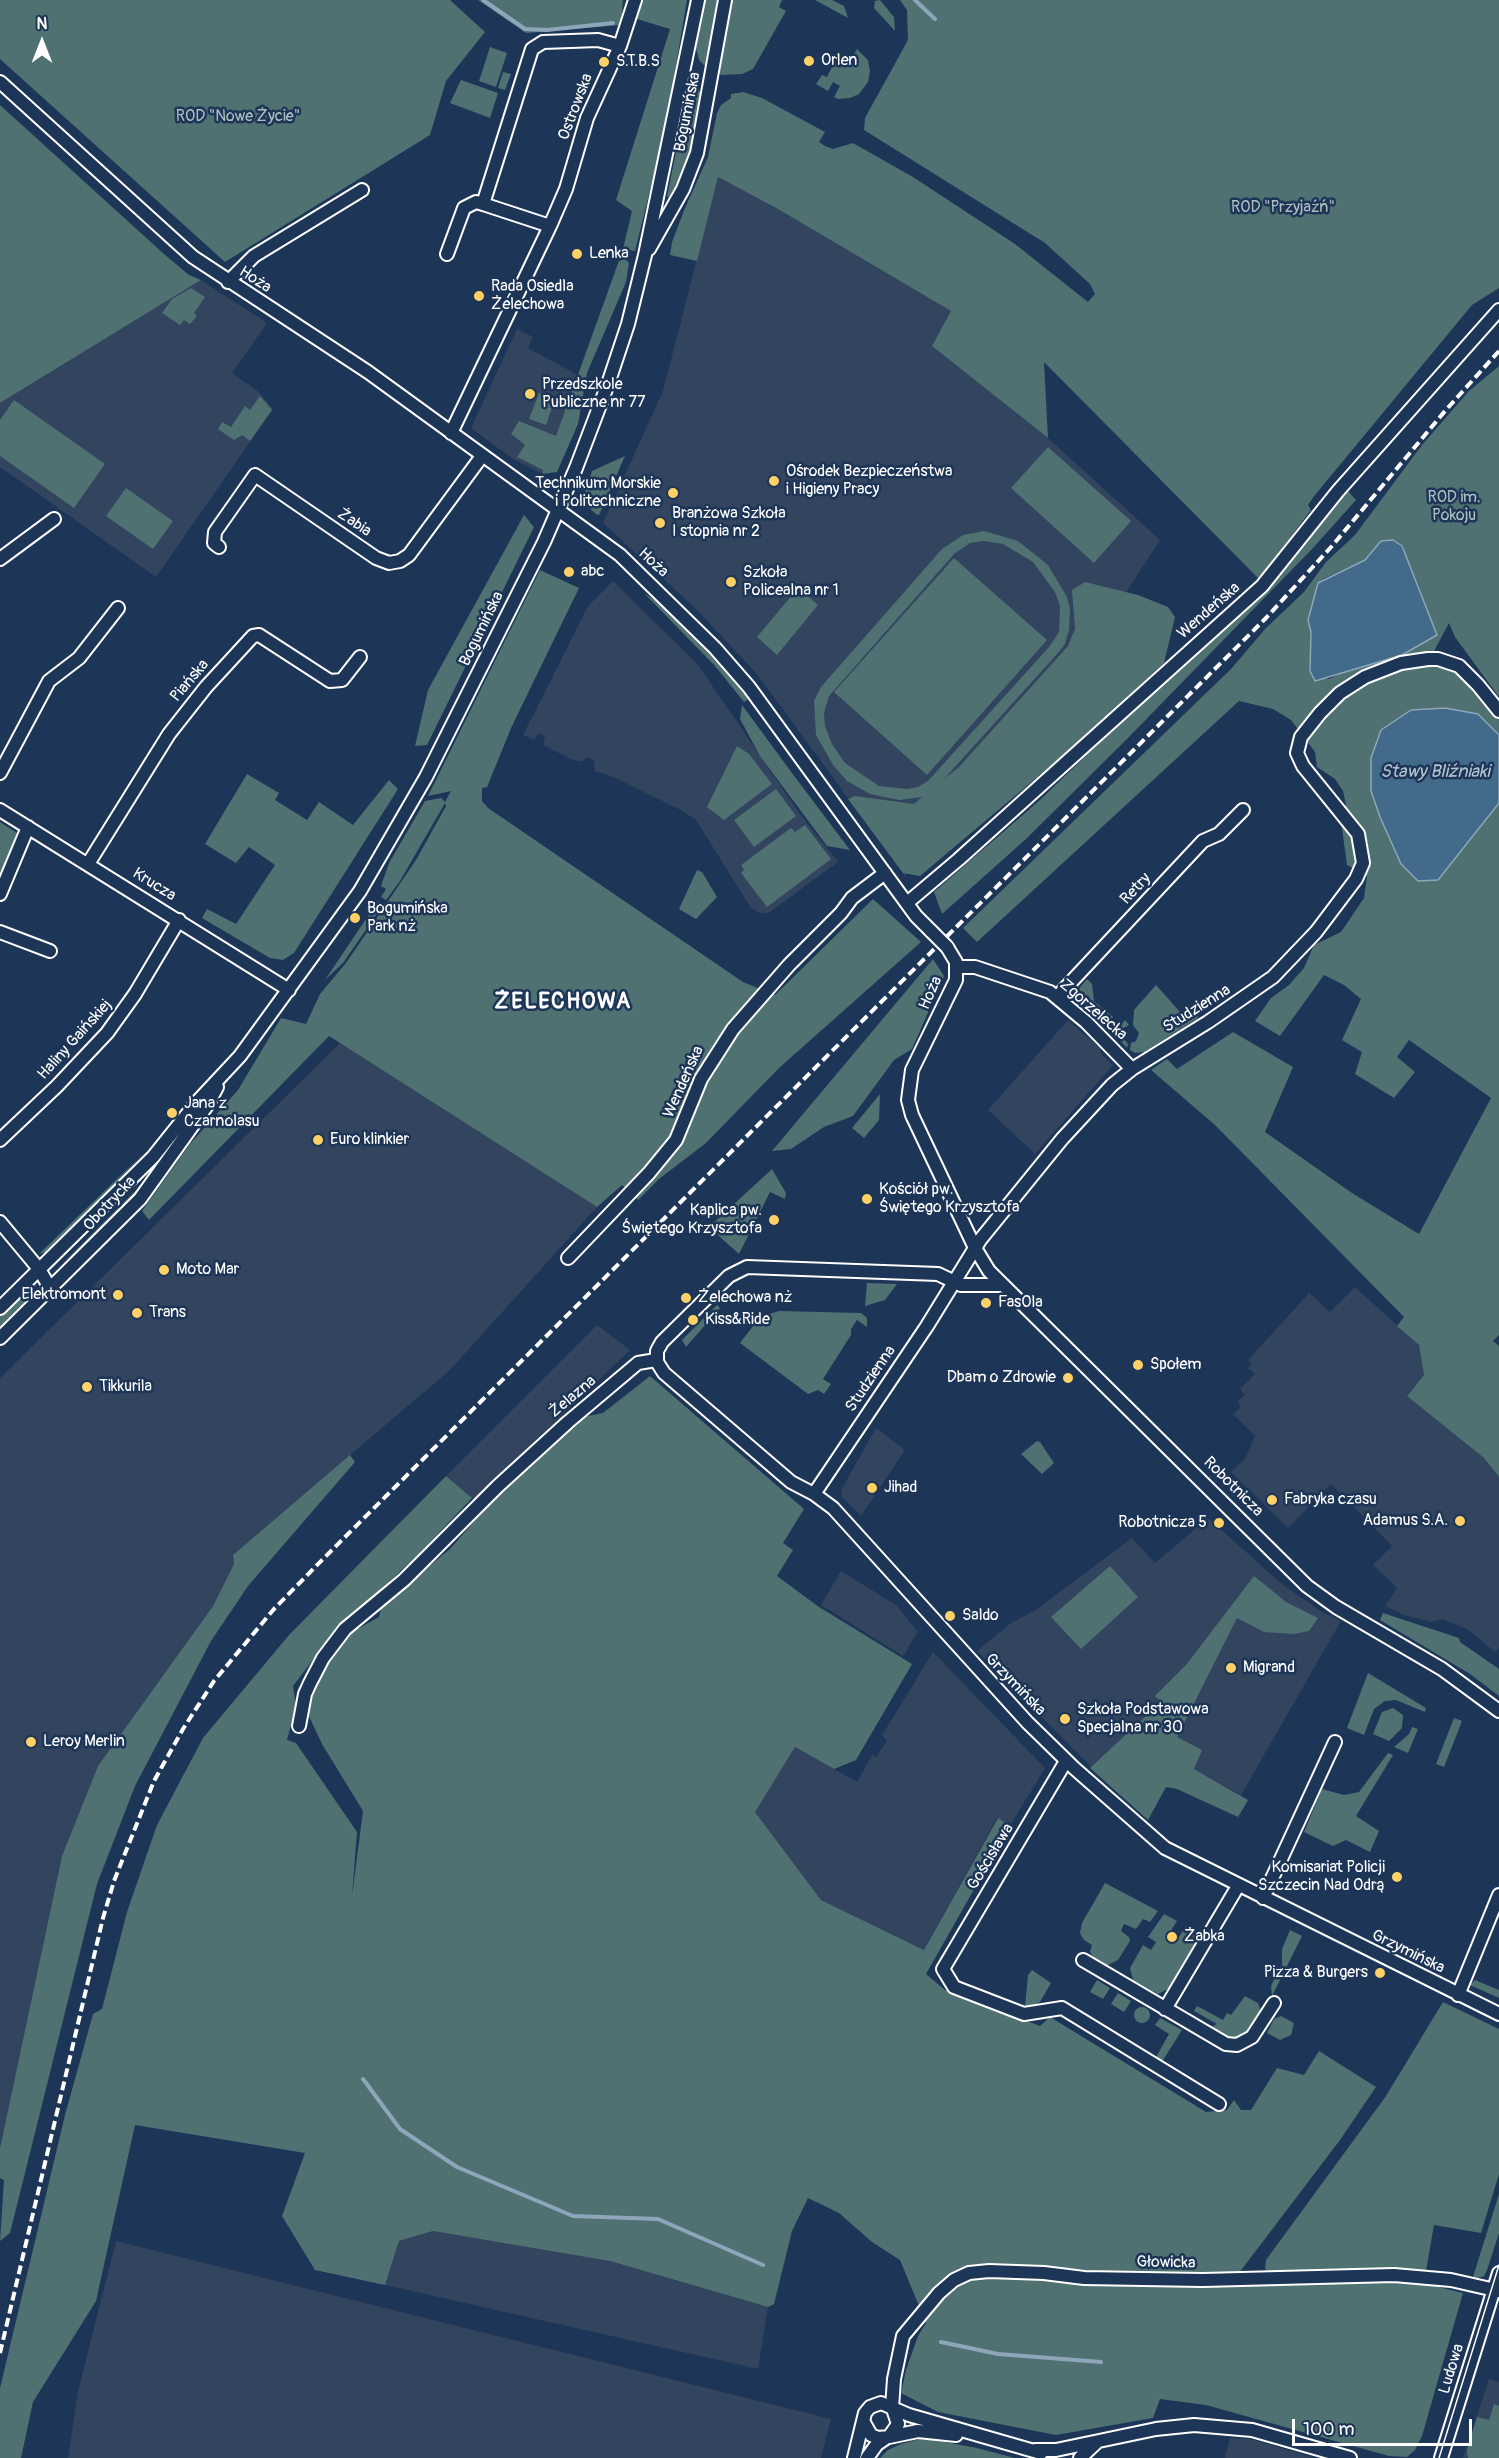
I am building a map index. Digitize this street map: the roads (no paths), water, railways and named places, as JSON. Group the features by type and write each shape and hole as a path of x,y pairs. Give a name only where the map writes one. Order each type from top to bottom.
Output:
{"street":[{"name":"Ostrowska","path":"451,433 566,189 587,118 620,46 635,0"},
{"name":"Bogumińska","path":"289,990 360,891 400,824 475,681 559,508 608,384 628,324 645,255 698,0"},
{"name":"Bogumińska","path":"645,255 683,189 698,153 725,0"},
{"path":"483,204 532,49 543,42 588,40 606,41 620,46"},
{"name":"Hoża","path":"0,82 174,242 228,282 360,366 482,456 559,508 620,555 716,648 749,687 906,903 954,956 957,967 954,987 912,1070 908,1100 912,1115 975,1248"},
{"path":"228,282 258,253 362,190"},
{"path":"447,255 464,208 470,203 483,204 550,226"},
{"name":"Wendeńska","path":"906,903 959,859 1262,586 1338,491 1499,310"},
{"name":"Żabia","path":"219,548 214,543 215,532 255,475 376,558 389,563 400,561 409,555 482,456"},
{"path":"0,560 54,519"},
{"path":"0,773 49,681 79,657 118,608"},
{"name":"Piańska","path":"88,864 169,734 206,687 253,636 259,635 330,681 342,680 360,657"},
{"name":"Studzienna","path":"814,1494 955,1283 975,1248 1040,1164 1106,1092 1132,1069 1208,1022 1273,977 1307,943 1356,879 1363,863 1358,834 1303,766 1297,753 1297,745 1320,713 1345,689 1378,672 1413,660 1438,659 1459,666 1499,711"},
{"name":"Krucza","path":"0,810 289,990"},
{"name":"Retry","path":"1057,997 1203,841 1219,834 1244,810"},
{"path":"0,894 28,827"},
{"name":"Wendeńska","path":"568,1258 671,1146 684,1124 712,1058 733,1029 789,965 841,913 852,898 885,873"},
{"name":"Haliny Gaińskiej","path":"0,1140 64,1079 107,1033 135,994 179,920"},
{"path":"0,932 50,951"},
{"name":"Zgorzelecka","path":"957,967 975,967 1041,989 1057,997 1104,1039 1132,1069"},
{"name":"Obotrycka","path":"0,1308 153,1157 197,1102 224,1075 289,990"},
{"name":"Obotrycka","path":"0,1338 140,1199 208,1104 224,1075"},
{"path":"0,1222 39,1269 50,1288"},
{"name":"Robotnicza","path":"975,1248 1002,1285 1199,1476 1303,1582 1336,1607 1442,1669 1499,1711"},
{"path":"656,1360 662,1342 729,1276 743,1268 938,1274 955,1283 1002,1285"},
{"name":"Grzymińska","path":"656,1360 664,1373 791,1482 814,1494 845,1520 957,1648 1066,1761 1165,1848 1499,2014"},
{"name":"Żelazna","path":"299,1726 310,1683 323,1658 345,1629 404,1580 498,1486 568,1422 638,1363 656,1360"},
{"path":"1263,1898 1335,1742"},
{"name":"Gościsława","path":"1066,1761 944,1969 954,1987 1024,2014 1062,2008 1219,2104"},
{"path":"1165,2009 1238,1886"},
{"path":"1458,1995 1499,1894"},
{"path":"1083,1960 1217,2041 1237,2045 1252,2037 1274,2002"},
{"name":"Głowicka","path":"893,2408 894,2379 903,2336 939,2292 954,2280 969,2273 989,2271 1044,2273 1084,2278 1203,2280 1394,2275 1451,2280 1496,2290"},
{"name":"Ludowa","path":"1441,2458 1496,2290 1499,2273"},
{"name":"Głowicka","path":"878,2404 894,2379"},
{"path":"854,2458 866,2411 878,2404 1035,2450 1056,2450 1174,2426 1230,2427 1252,2430 1350,2458"},
{"path":"867,2458 877,2444 888,2437 898,2424 893,2408"},
{"path":"863,2421 870,2435 888,2437 925,2431 1007,2443"},
{"path":"1080,2458 1090,2446 1103,2440"},
{"path":"1035,2450 1049,2458"}],"water":[{"path":"1393,540 1402,546 1437,635 1402,655 1315,681 1310,671 1311,632 1308,620 1318,583 1365,560 1381,541"},
{"name":"Stawy Bliźniaki","path":"1445,708 1478,714 1499,735 1499,803 1438,880 1418,881 1401,864 1380,817 1371,791 1371,758 1381,730 1411,710"}],"waterway":[{"path":"483,0 525,29 547,30 613,23"},
{"path":"915,0 935,19"},
{"path":"363,2079 400,2129 457,2167 573,2216 658,2219 763,2265"},
{"path":"941,2342 998,2354 1101,2362"}],"tram line":[{"path":"1439,2458 1499,2265"}],"railway":[{"path":"0,2353 103,1918 114,1881 154,1781 183,1729 214,1681 274,1609 325,1557 1266,618 1332,546 1445,411 1499,351"}],"place":[{"name":"Orlen","path":"809,61"},
{"name":"S.T.B.S","path":"604,62"},
{"name":"Lenka","path":"577,254"},
{"name":"Rada Osiedla Żelechowa","path":"479,296"},
{"name":"Przedszkole Publiczne nr 77","path":"530,394"},
{"name":"Ośrodek Bezpieczeństwa i Higieny Pracy","path":"774,481"},
{"name":"Technikum Morskie i Politechniczne","path":"673,493"},
{"name":"Branżowa Szkoła I stopnia nr 2","path":"660,523"},
{"name":"abc","path":"569,572"},
{"name":"Szkoła Policealna nr 1","path":"731,582"},
{"name":"Bogumińska Park nż","path":"355,918"},
{"name":"Jana z Czarnolasu","path":"172,1113"},
{"name":"Euro klinkier","path":"318,1140"},
{"name":"Kościół pw. Świętego Krzysztofa","path":"867,1199"},
{"name":"Kaplica pw. Świętego Krzysztofa","path":"774,1220"},
{"name":"Moto Mar","path":"164,1270"},
{"name":"Elektromont","path":"118,1295"},
{"name":"Żelechowa nż","path":"686,1298"},
{"name":"FasOla","path":"986,1303"},
{"name":"Trans","path":"137,1313"},
{"name":"Kiss&Ride","path":"693,1320"},
{"name":"Społem","path":"1138,1365"},
{"name":"Dbam o Zdrowie","path":"1068,1378"},
{"name":"Tikkurila","path":"87,1387"},
{"name":"Jihad","path":"872,1488"},
{"name":"Fabryka czasu","path":"1272,1500"},
{"name":"Adamus S.A.","path":"1460,1521"},
{"name":"Robotnicza 5","path":"1219,1523"},
{"name":"Saldo","path":"950,1616"},
{"name":"Migrand","path":"1231,1668"},
{"name":"Szkoła Podstawowa Specjalna nr 30","path":"1065,1719"},
{"name":"Leroy Merlin","path":"31,1742"},
{"name":"Komisariat Policji Szczecin Nad Odrą","path":"1397,1877"},
{"name":"Żabka","path":"1172,1937"},
{"name":"Pizza & Burgers","path":"1380,1973"}],"district":[{"name":"ŻELECHOWA","path":"563,1002"}],"park label":[{"name":"ROD \"Nowe Życie\"","path":"238,117"},
{"name":"ROD \"Przyjaźń\"","path":"1283,208"},
{"name":"ROD im. Pokoju","path":"1454,507"}]}
